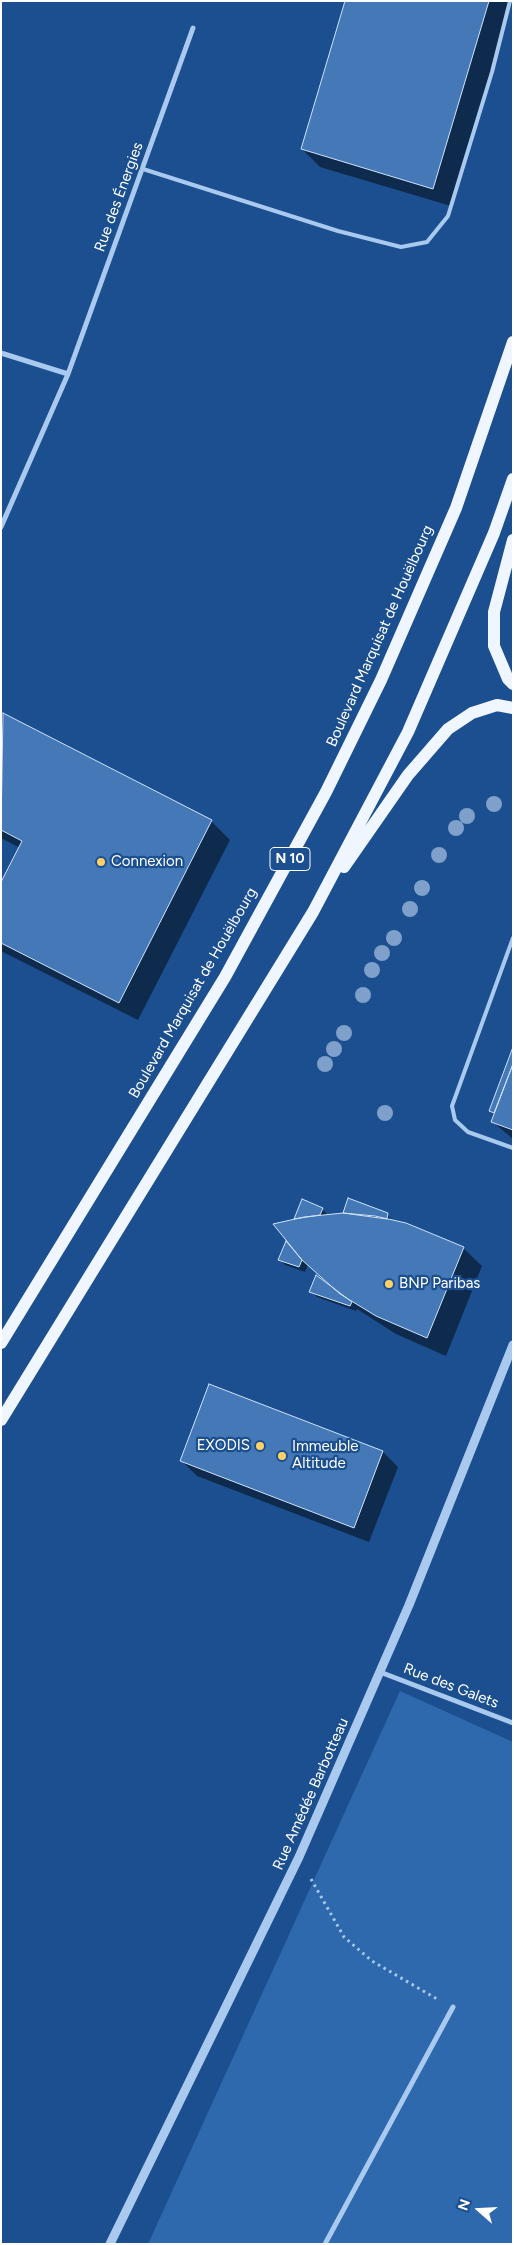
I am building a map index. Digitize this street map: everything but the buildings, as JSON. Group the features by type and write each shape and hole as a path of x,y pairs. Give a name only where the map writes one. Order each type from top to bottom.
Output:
{"main road":[{"name":"Boulevard Marquisat de Houëlbourg","path":"1,1343 225,977 326,792 382,680 456,508 513,342"},
{"name":"N 10","path":"1,1420 313,912 408,732 494,533 513,479"},
{"path":"513,540 494,612 494,646 508,679 513,684"},
{"path":"313,912 408,775 448,729 480,710 496,705 513,708"}],"street":[{"name":"Rue des Énergies","path":"1,527 68,374 193,28"},
{"path":"1,353 68,374"},
{"name":"Rue Amédée Barbotteau","path":"110,2244 299,1857 380,1672 513,1345"},
{"name":"Rue des Galets","path":"380,1672 513,1723"},
{"path":"325,2244 453,2007"}],"lane":[{"path":"143,169 338,231 392,245 401,247 427,242 448,216 492,72 510,1"},
{"path":"513,938 452,1106 455,1120 468,1132 513,1148"}],"path":[{"path":"299,1857 344,1937 372,1961 453,2007"}],"shaded area":[{"path":"400,1691 513,1742 513,2244 148,2244"}],"place":[{"name":"Connexion","path":"101,862"},
{"name":"BNP Paribas","path":"389,1284"},
{"name":"EXODIS","path":"260,1446"},
{"name":"Immeuble Altitude","path":"282,1456"}]}
